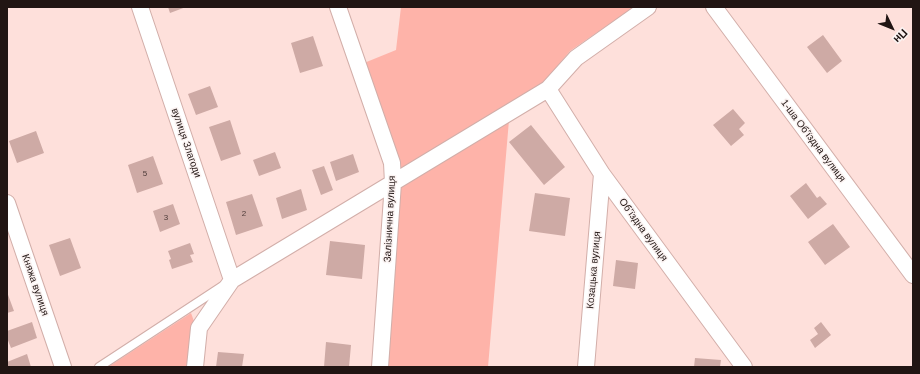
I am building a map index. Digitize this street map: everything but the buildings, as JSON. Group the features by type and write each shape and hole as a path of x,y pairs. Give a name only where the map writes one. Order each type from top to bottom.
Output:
{"street":[{"name":"вулиця Злагоди","path":"140,7 232,280"},
{"name":"Залізнична вулиця","path":"338,7 392,162 393,183 380,367"},
{"path":"195,367 199,328 232,280 548,89 576,58 648,7"},
{"name":"1-ша Обʼїздна вулиця","path":"714,7 913,275"},
{"name":"Обʼїздна вулиця","path":"548,89 602,174 744,367"},
{"name":"Козацька вулиця","path":"586,367 602,174"},
{"name":"Княжа вулиця","path":"7,203 63,367"}],"lane":[{"path":"99,367 232,280"}],"shaded area":[{"path":"401,7 634,7 570,51 543,83 399,171 364,63 396,50"},
{"path":"509,120 488,367 386,367 400,187"},
{"path":"191,313 195,324 186,367 108,367"}]}
